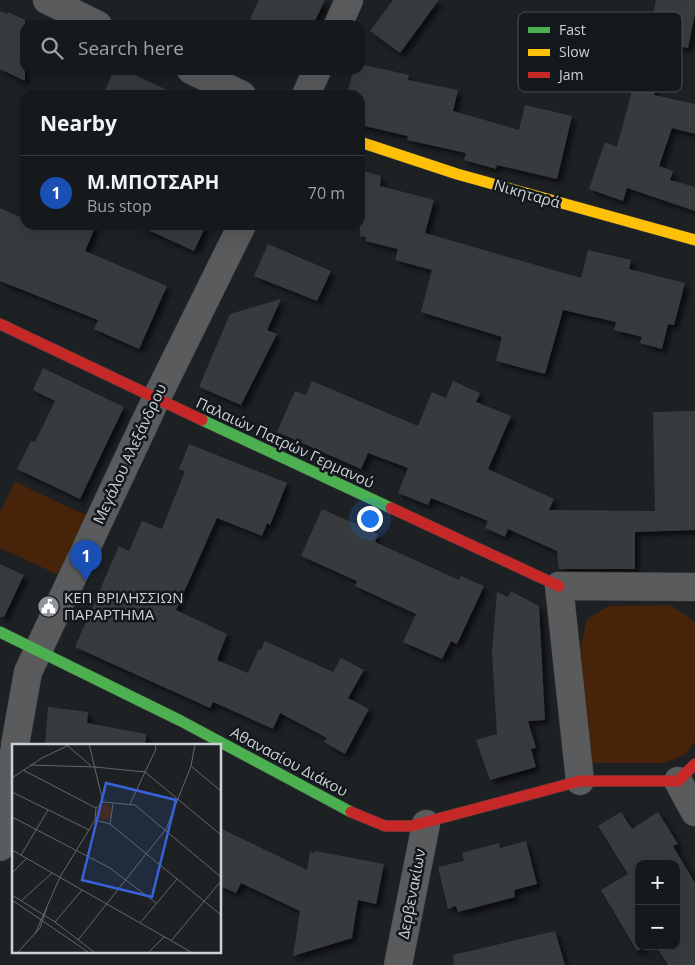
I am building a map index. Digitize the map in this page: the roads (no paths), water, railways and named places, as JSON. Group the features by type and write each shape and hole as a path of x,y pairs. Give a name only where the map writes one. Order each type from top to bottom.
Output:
{"street":[{"path":"47,0 88,20"},
{"path":"340,20 349,0"},
{"path":"201,75 232,90"},
{"path":"308,90 316,75"},
{"name":"Νικηταρά","path":"365,144 457,174 695,240"},
{"name":"Μεγάλου Αλεξάνδρου","path":"15,744 25,683 39,650 156,399 240,230"},
{"name":"Παλαιών Πατρών Γερμανού","path":"0,324 156,399 559,586"},
{"path":"580,780 559,586 695,587"},
{"name":"Αθανασίου Διάκου","path":"0,632 182,721 364,819 385,826 426,824 580,780 687,772"},
{"path":"0,847 12,766"},
{"path":"687,772 695,812"},
{"name":"Δερβενακίων","path":"398,965 426,824"}],"place":[{"name":"Μ.ΜΠΟΤΣΑΡΗ","path":"86,581"},
{"name":"ΚΕΠ ΒΡΙΛΗΣΣΙΩΝ ΠΑΡΑΡΤΗΜΑ","path":"48,607"}]}
